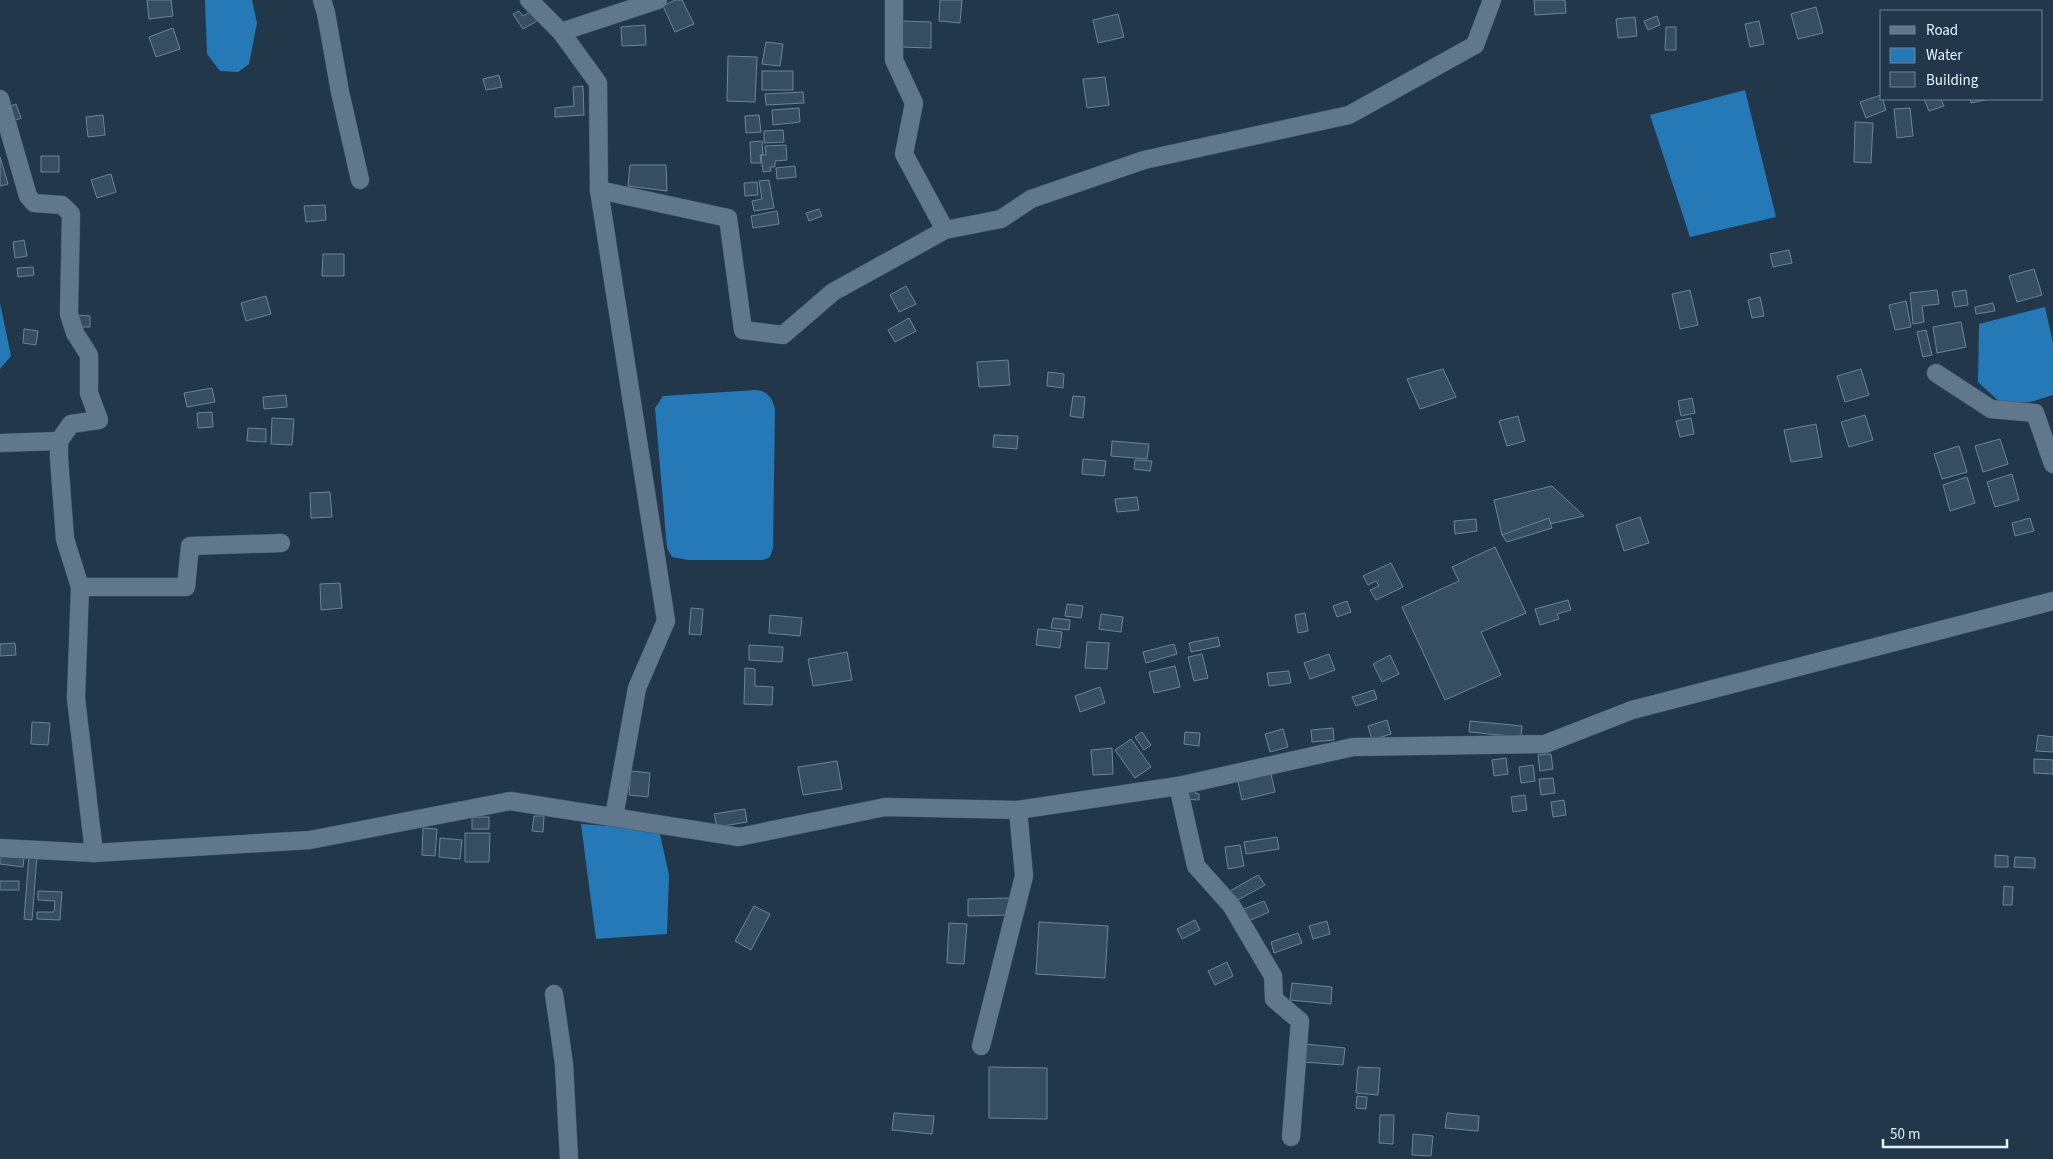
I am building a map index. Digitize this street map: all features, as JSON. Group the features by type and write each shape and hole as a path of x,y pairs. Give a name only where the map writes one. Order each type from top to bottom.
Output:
{"street":[{"path":"322,0 360,180"},
{"path":"529,0 561,32 598,83 599,190 666,620 637,688 614,817"},
{"path":"561,32 658,0"},
{"path":"894,0 894,60 914,103 904,154 946,230"},
{"path":"599,190 728,218 743,330 783,335 833,292 946,230 1001,219 1031,198 1144,160 1349,115 1476,45 1492,0"},
{"path":"0,99 28,196 34,203 62,204 71,214 70,314 75,333 89,355 89,393 99,420 70,424 59,441 65,539 80,587 76,698 94,853"},
{"path":"1936,373 1991,409 2035,413 2053,464"},
{"path":"0,443 59,441"},
{"path":"80,587 186,587 190,546 281,543"},
{"path":"0,848 94,853 310,840 510,801 739,837 885,807 1018,810 1178,786 1353,747 1546,744 1632,710 2053,602"},
{"path":"1178,786 1196,866 1231,905 1273,976 1274,999 1300,1021 1291,1137"},
{"path":"981,1046 1024,876 1018,810"},
{"path":"554,994 564,1064 569,1159"}],"water":[{"path":"205,0 252,0 257,23 249,64 238,72 220,71 207,54"},
{"path":"1745,90 1776,217 1690,237 1650,115"},
{"path":"0,303 11,356 0,369"},
{"path":"2045,307 2053,343 2053,395 2030,402 2004,406 1978,382 1979,324"},
{"path":"756,390 764,392 769,396 775,409 773,548 770,557 763,560 688,560 672,557 667,548 655,408 663,396"},
{"path":"581,824 659,830 669,875 667,934 596,939"}],"building":[{"path":"147,0 171,0 173,16 149,19"},
{"path":"675,0 682,0 694,24 675,32 663,6"},
{"path":"940,0 962,0 960,23 939,21"},
{"path":"1534,0 1565,0 1566,13 1535,15"},
{"path":"1816,7 1823,33 1798,39 1791,14"},
{"path":"519,11 523,16 531,11 537,21 523,29 513,14"},
{"path":"1118,14 1124,37 1098,43 1093,20"},
{"path":"1657,16 1660,25 1648,30 1644,21"},
{"path":"1635,17 1637,36 1618,38 1616,19"},
{"path":"901,21 931,22 931,48 900,47"},
{"path":"1759,21 1764,44 1750,47 1745,24"},
{"path":"645,25 646,45 622,46 621,27"},
{"path":"1666,27 1676,27 1676,50 1665,50"},
{"path":"173,28 180,49 156,57 149,37"},
{"path":"766,42 783,44 780,66 762,64"},
{"path":"728,56 757,57 755,102 727,101"},
{"path":"762,71 793,71 793,90 762,90"},
{"path":"499,75 502,87 486,90 483,79"},
{"path":"1105,77 1109,105 1087,108 1083,79"},
{"path":"583,86 584,115 555,117 555,108 574,106 573,87"},
{"path":"803,92 804,103 766,105 765,94"},
{"path":"1880,95 1880,100 1883,100 1886,110 1866,118 1860,102"},
{"path":"1924,100 1941,100 1944,106 1929,111"},
{"path":"1970,100 1984,100 1971,103"},
{"path":"16,104 21,118 11,122 5,108"},
{"path":"799,108 800,122 773,125 772,110"},
{"path":"1910,108 1913,136 1897,138 1894,109"},
{"path":"103,115 105,135 88,137 86,117"},
{"path":"759,115 761,132 746,133 745,116"},
{"path":"1855,122 1873,123 1871,163 1854,162"},
{"path":"783,130 784,142 764,143 764,131"},
{"path":"762,141 763,155 760,155 761,163 751,163 750,142"},
{"path":"786,145 787,160 775,161 775,167 770,167 771,171 763,172 761,155 766,155 765,146"},
{"path":"41,156 59,156 59,172 41,172"},
{"path":"0,157 8,184 0,186"},
{"path":"630,165 666,165 667,191 628,186"},
{"path":"795,166 796,177 777,179 776,168"},
{"path":"111,174 116,192 97,198 91,180"},
{"path":"769,180 774,208 754,211 752,201 762,199 759,181"},
{"path":"757,182 758,195 745,196 744,183"},
{"path":"325,205 326,220 306,222 304,206"},
{"path":"819,209 822,216 809,221 806,213"},
{"path":"777,211 779,224 753,228 751,216"},
{"path":"24,240 27,256 15,258 13,242"},
{"path":"1789,250 1792,263 1773,267 1770,254"},
{"path":"323,254 344,254 344,276 322,276"},
{"path":"33,267 34,275 18,277 17,268"},
{"path":"2034,269 2042,295 2017,302 2009,276"},
{"path":"906,286 916,304 899,312 890,295"},
{"path":"1690,290 1698,325 1680,329 1672,294"},
{"path":"1937,290 1939,304 1922,306 1924,322 1913,324 1910,293"},
{"path":"1966,290 1968,305 1955,307 1952,292"},
{"path":"266,296 271,314 246,321 241,303"},
{"path":"1760,297 1764,316 1752,318 1748,300"},
{"path":"1906,301 1911,327 1895,330 1889,305"},
{"path":"1993,303 1995,311 1976,314 1975,307"},
{"path":"78,315 90,316 90,327 78,327"},
{"path":"909,318 916,331 895,342 888,330"},
{"path":"1961,322 1966,347 1937,353 1933,327"},
{"path":"24,329 38,331 36,345 23,343"},
{"path":"1926,330 1932,355 1923,357 1917,332"},
{"path":"1008,360 1010,385 979,387 977,362"},
{"path":"1443,369 1456,397 1420,409 1407,379"},
{"path":"1861,369 1869,395 1845,402 1837,376"},
{"path":"1048,372 1064,374 1063,388 1047,386"},
{"path":"212,388 215,402 187,407 184,393"},
{"path":"286,395 287,407 264,409 263,397"},
{"path":"1073,396 1085,397 1083,418 1070,416"},
{"path":"1692,398 1695,413 1681,416 1678,401"},
{"path":"212,412 213,427 198,428 197,413"},
{"path":"1865,415 1873,440 1849,447 1841,422"},
{"path":"1518,416 1525,441 1507,446 1499,421"},
{"path":"272,418 294,419 292,445 271,444"},
{"path":"1691,418 1694,434 1680,437 1676,421"},
{"path":"1816,424 1822,457 1791,462 1784,430"},
{"path":"248,428 266,429 266,442 247,441"},
{"path":"994,435 1018,436 1017,449 993,447"},
{"path":"2000,439 2008,464 1983,472 1975,446"},
{"path":"1112,441 1149,444 1147,459 1111,456"},
{"path":"1959,446 1967,472 1942,479 1934,454"},
{"path":"1083,459 1106,461 1104,476 1082,474"},
{"path":"1135,460 1152,461 1150,471 1134,469"},
{"path":"2012,474 2019,500 1995,507 1987,482"},
{"path":"1967,477 1975,503 1950,511 1943,485"},
{"path":"1552,486 1584,516 1502,535 1494,500"},
{"path":"330,492 332,517 311,518 310,493"},
{"path":"1137,497 1139,510 1117,512 1115,499"},
{"path":"1640,517 1649,543 1624,551 1616,525"},
{"path":"1549,518 1552,528 1507,542 1502,535"},
{"path":"2030,518 2034,531 2015,536 2012,523"},
{"path":"1476,519 1477,531 1455,534 1454,521"},
{"path":"1495,547 1526,613 1481,632 1501,675 1445,700 1402,607 1459,581 1452,567"},
{"path":"1391,563 1403,587 1376,600 1370,590 1379,586 1376,581 1368,585 1363,576"},
{"path":"340,583 342,608 321,610 320,584"},
{"path":"1568,600 1571,610 1557,614 1559,619 1540,625 1535,609"},
{"path":"1347,601 1351,612 1337,617 1333,606"},
{"path":"1067,604 1083,606 1081,618 1065,616"},
{"path":"691,608 703,609 701,635 689,634"},
{"path":"1305,613 1308,631 1298,633 1295,615"},
{"path":"1101,614 1123,617 1121,632 1099,629"},
{"path":"770,615 802,618 800,636 769,633"},
{"path":"1053,618 1070,620 1069,630 1051,628"},
{"path":"1038,629 1062,632 1060,648 1036,645"},
{"path":"1218,637 1220,646 1191,652 1189,643"},
{"path":"1087,642 1109,643 1107,669 1085,668"},
{"path":"15,643 16,655 0,656 0,644"},
{"path":"1174,644 1177,654 1146,663 1143,652"},
{"path":"749,645 783,647 782,662 749,660"},
{"path":"847,652 852,680 813,686 808,659"},
{"path":"1202,654 1208,678 1194,681 1188,657"},
{"path":"1329,654 1335,670 1310,679 1304,663"},
{"path":"1390,655 1399,674 1382,682 1373,664"},
{"path":"1175,666 1180,687 1154,693 1149,672"},
{"path":"745,668 755,669 755,686 773,687 772,705 744,704"},
{"path":"1289,671 1291,683 1269,686 1267,673"},
{"path":"1100,687 1105,703 1080,712 1075,696"},
{"path":"1374,690 1377,699 1356,706 1352,697"},
{"path":"1387,720 1391,734 1372,740 1368,726"},
{"path":"1470,721 1522,726 1521,737 1469,732"},
{"path":"32,722 50,723 48,745 31,744"},
{"path":"1333,728 1334,740 1312,742 1311,730"},
{"path":"1283,729 1288,747 1270,752 1265,734"},
{"path":"1142,732 1151,745 1144,750 1135,737"},
{"path":"1185,732 1200,733 1199,746 1184,744"},
{"path":"2038,735 2053,737 2053,752 2036,751"},
{"path":"1131,739 1151,767 1135,778 1115,750"},
{"path":"1112,748 1113,774 1093,775 1091,750"},
{"path":"1551,754 1553,769 1540,771 1538,755"},
{"path":"1506,758 1508,774 1494,776 1492,760"},
{"path":"2034,759 2053,760 2053,774 2034,773"},
{"path":"837,761 842,789 803,795 798,767"},
{"path":"1533,765 1535,781 1521,783 1519,767"},
{"path":"631,771 650,773 648,797 629,795"},
{"path":"1271,774 1275,792 1242,800 1238,782"},
{"path":"1553,778 1555,793 1541,795 1539,779"},
{"path":"1182,788 1196,788 1195,793 1199,794 1199,800 1182,799"},
{"path":"1525,795 1527,810 1513,812 1511,797"},
{"path":"1564,800 1566,815 1553,817 1551,802"},
{"path":"745,809 747,822 717,827 714,814"},
{"path":"534,816 544,816 543,832 532,831"},
{"path":"472,817 489,817 489,829 472,829"},
{"path":"423,828 437,829 435,856 422,855"},
{"path":"465,833 490,833 489,862 465,862"},
{"path":"1277,837 1279,849 1246,854 1244,842"},
{"path":"440,838 462,840 460,859 439,857"},
{"path":"1240,845 1244,866 1228,869 1225,847"},
{"path":"0,855 24,858 23,867 0,864"},
{"path":"29,855 37,856 32,920 24,919"},
{"path":"1995,855 2008,856 2008,867 1995,867"},
{"path":"2015,857 2035,858 2035,868 2014,867"},
{"path":"1258,875 1265,885 1236,901 1230,891"},
{"path":"0,881 19,881 19,890 0,890"},
{"path":"2004,886 2013,887 2012,905 2003,905"},
{"path":"38,891 62,892 60,920 37,919 37,912 54,912 55,901 38,900"},
{"path":"1009,898 1009,915 968,916 968,899"},
{"path":"1264,901 1269,912 1244,923 1239,911"},
{"path":"754,906 770,914 751,950 735,941"},
{"path":"1195,920 1200,930 1182,939 1177,929"},
{"path":"1327,921 1330,934 1313,939 1309,926"},
{"path":"1039,922 1108,926 1105,978 1036,974"},
{"path":"949,923 967,924 964,964 947,963"},
{"path":"1298,933 1302,943 1274,953 1271,942"},
{"path":"1227,962 1233,976 1215,985 1208,971"},
{"path":"1292,983 1332,987 1331,1004 1290,1000"},
{"path":"1305,1044 1345,1048 1343,1065 1303,1062"},
{"path":"989,1067 1047,1068 1047,1119 989,1118"},
{"path":"1358,1067 1380,1068 1378,1095 1356,1093"},
{"path":"1357,1096 1367,1097 1366,1109 1356,1108"},
{"path":"894,1113 934,1116 932,1134 892,1130"},
{"path":"1447,1113 1479,1116 1478,1131 1445,1128"},
{"path":"1380,1115 1394,1115 1393,1144 1379,1143"},
{"path":"1413,1134 1433,1136 1431,1156 1412,1155"}]}
